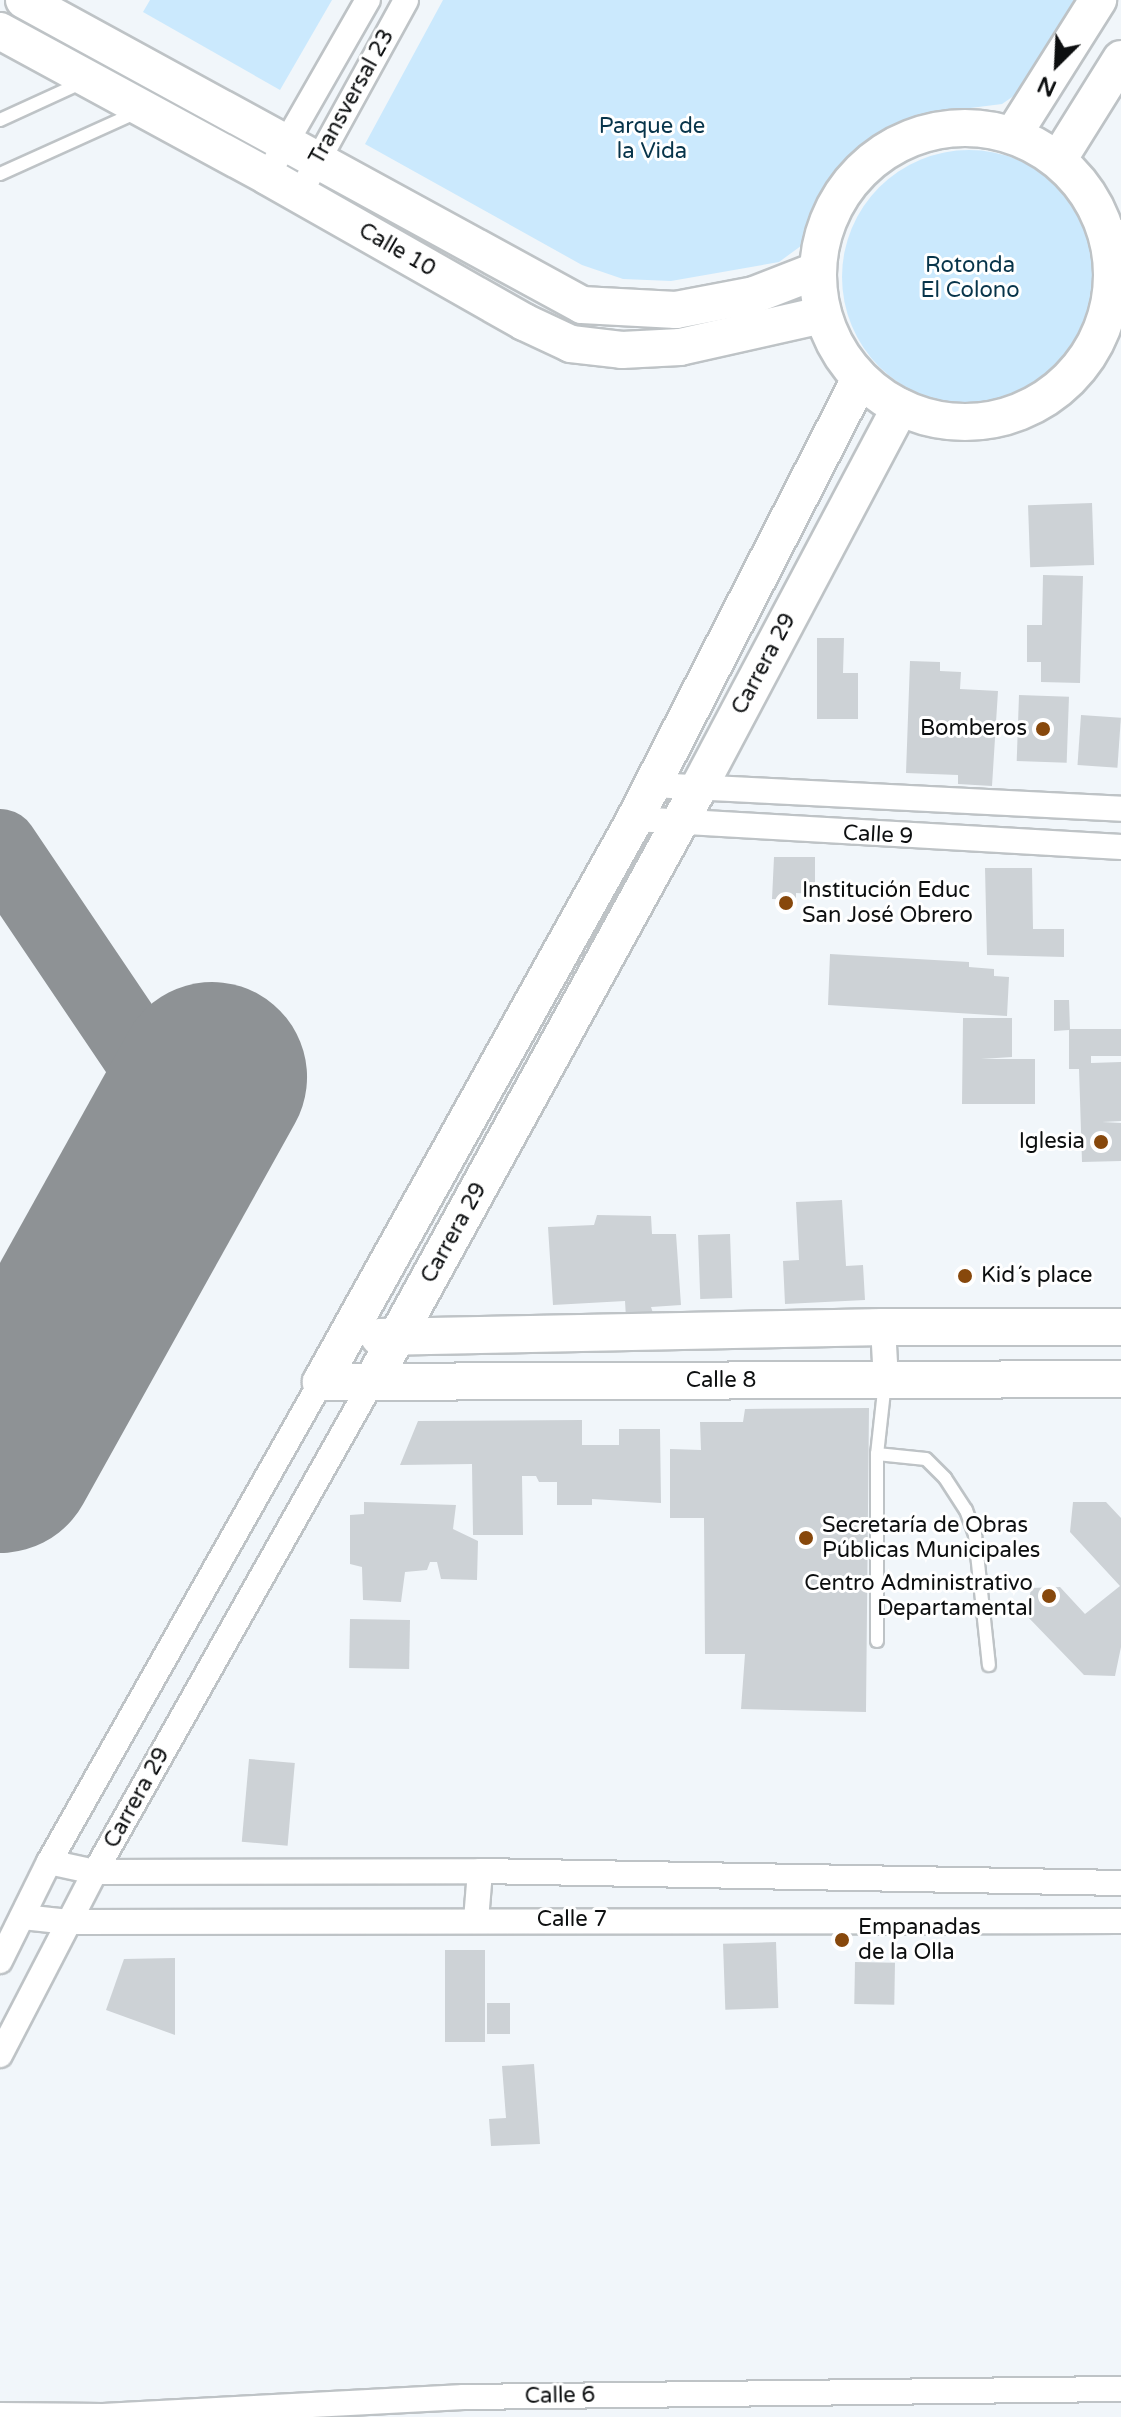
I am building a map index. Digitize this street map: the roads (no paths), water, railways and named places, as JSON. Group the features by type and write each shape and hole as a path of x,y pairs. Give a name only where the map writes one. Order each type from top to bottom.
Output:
{"main road":[{"path":"1013,135 1098,0"},
{"name":"Calle 10","path":"32,2 118,72 167,99 303,150 582,305 676,310 754,295 816,271"},
{"name":"Calle 10","path":"0,31 118,72 167,99 267,176 524,322 571,344 622,350 680,347 822,315"},
{"path":"1058,160 1121,59"},
{"path":"967,127 1013,135 1058,160 1088,193 1114,232 1117,277 1100,335 1086,361 1066,383 1043,401 1016,414 987,421 957,422 928,418 900,407 860,379 837,349 822,315 816,271 824,225 846,185 880,153 922,133 967,127"},
{"path":"571,344 582,305"},
{"name":"Carrera 29","path":"321,1382 635,819 860,379"},
{"name":"Carrera 29","path":"372,1382 676,824 698,789 900,407"},
{"path":"346,1336 883,1327 1121,1327"},
{"name":"Calle 8","path":"321,1382 1121,1379"}],"street":[{"name":"Transversal 23","path":"299,195 303,150 368,0"},
{"name":"Transversal 23","path":"267,176 303,150 406,0"},
{"name":"Calle 9","path":"652,785 1121,809"},
{"path":"1070,808 1075,846"},
{"name":"Calle 9","path":"635,819 676,824 1121,847"},
{"path":"883,1327 886,1380"},
{"name":"Carrera 29","path":"0,1961 49,1862 321,1382"},
{"name":"Carrera 29","path":"0,2055 95,1872 372,1382"},
{"name":"Calle 7","path":"49,1862 95,1872 480,1871 1121,1883"},
{"path":"476,1920 480,1871"},
{"path":"885,1920 887,1880"},
{"name":"Calle 7","path":"23,1917 69,1922 1121,1921"},
{"name":"Calle 6","path":"0,2415 103,2416 1121,2389"}],"lane":[{"path":"0,120 118,72"},
{"path":"0,174 167,99"},
{"path":"877,1641 877,1454 886,1380"},
{"path":"877,1454 926,1459 945,1478 966,1510 975,1535 989,1665"}],"place":[{"name":"Bomberos","path":"1043,729"},
{"name":"Institución Educ San José Obrero","path":"786,903"},
{"name":"Iglesia","path":"1101,1142"},
{"name":"Kid´s place","path":"965,1276"},
{"name":"Secretaría de Obras Públicas Municipales","path":"806,1538"},
{"name":"Centro Administrativo Departamental","path":"1049,1596"},
{"name":"Empanadas de la Olla","path":"842,1940"}],"park label":[{"name":"Parque de la Vida","path":"652,138"},
{"name":"Rotonda El Colono","path":"970,278"}]}
